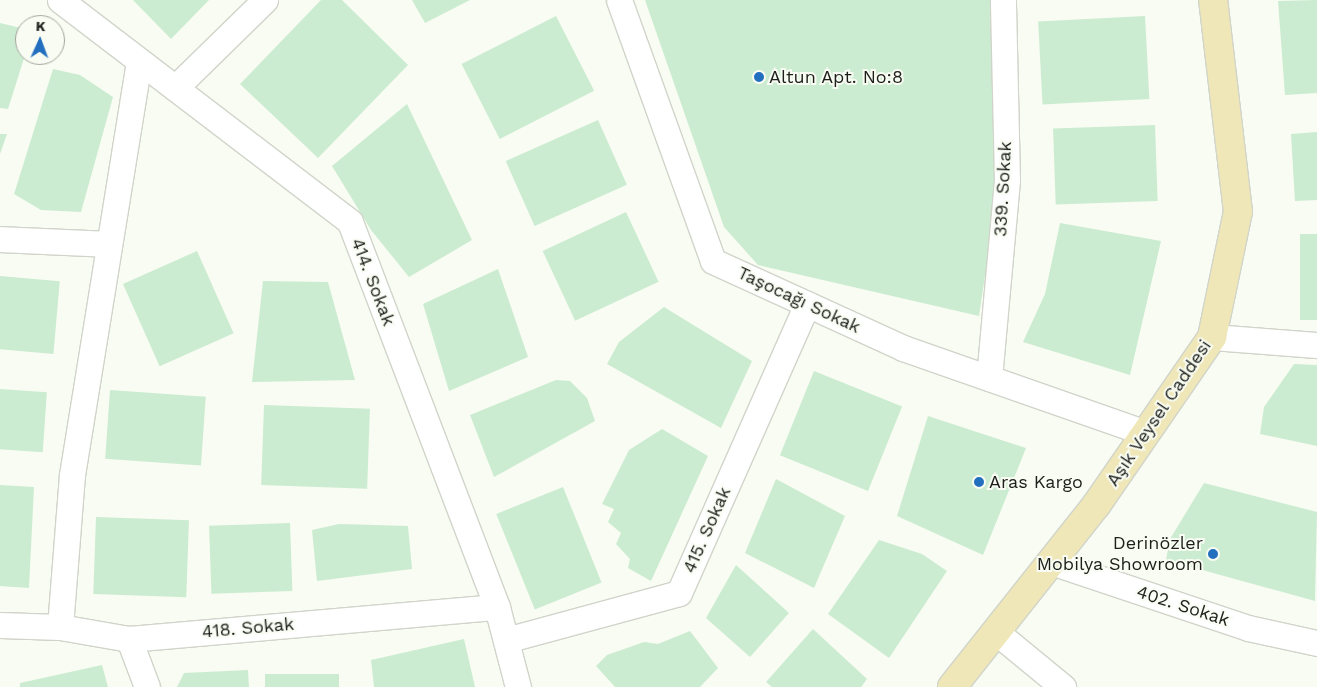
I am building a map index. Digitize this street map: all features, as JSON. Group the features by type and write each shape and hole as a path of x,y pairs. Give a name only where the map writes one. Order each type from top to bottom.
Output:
{"street":[{"name":"414. Sokak","path":"60,0 350,222 497,607 518,687"},
{"path":"175,88 265,0"},
{"name":"Taşocağı Sokak","path":"619,0 713,260 902,348 1146,433"},
{"name":"339. Sokak","path":"989,378 1007,180 1003,0"},
{"name":"Aşık Veysel Caddesi","path":"952,687 1051,562 1146,433 1212,337 1238,212 1213,0"},
{"path":"60,626 72,475 139,61"},
{"path":"0,239 109,244"},
{"name":"415. Sokak","path":"506,640 679,593 807,304"},
{"path":"1212,337 1317,345"},
{"name":"402. Sokak","path":"1051,562 1248,628 1317,642"},
{"name":"418. Sokak","path":"0,625 60,626 129,639 497,607"},
{"path":"996,632 1063,687"},
{"path":"129,639 147,687"}],"building":[{"path":"133,0 209,0 171,39"},
{"path":"321,0 342,0 408,65 318,158 240,84"},
{"path":"412,0 470,0 425,23"},
{"path":"645,0 992,0 997,197 979,316 758,265 724,227"},
{"path":"1317,0 1317,93 1285,95 1278,1"},
{"path":"556,16 594,91 500,139 462,64"},
{"path":"1145,16 1149,99 1042,104 1038,22"},
{"path":"0,23 15,27 15,65 22,65 8,109 0,108"},
{"path":"53,69 80,75 113,97 81,212 41,210 14,194"},
{"path":"407,104 472,240 409,277 371,230 332,166"},
{"path":"598,120 627,185 535,226 506,161"},
{"path":"1155,125 1158,201 1056,205 1053,129"},
{"path":"1317,132 1317,200 1295,201 1291,134"},
{"path":"0,134 7,134 0,154"},
{"path":"626,212 659,282 575,321 543,251"},
{"path":"1060,223 1161,241 1130,375 1023,342 1045,294"},
{"path":"1300,234 1317,234 1317,320 1300,320"},
{"path":"197,251 234,333 160,366 123,284"},
{"path":"498,269 528,357 449,391 423,304"},
{"path":"0,276 60,281 53,354 0,349"},
{"path":"263,281 328,282 355,380 252,382"},
{"path":"664,307 752,361 721,428 607,364 619,342"},
{"path":"1294,364 1317,365 1317,446 1260,434 1264,407"},
{"path":"814,371 902,407 868,491 780,455"},
{"path":"556,380 570,381 587,398 595,421 494,477 470,415"},
{"path":"0,389 47,392 43,452 0,449"},
{"path":"110,390 206,397 201,466 105,459"},
{"path":"264,405 370,409 367,489 261,485"},
{"path":"928,416 1026,448 983,555 897,516"},
{"path":"662,429 708,456 651,581 628,568 630,559 616,544 621,533 608,522 614,509 602,504 629,450"},
{"path":"776,479 845,516 814,588 745,553"},
{"path":"1204,483 1317,512 1315,601 1166,560 1170,539"},
{"path":"0,485 34,487 29,588 0,586"},
{"path":"563,487 602,582 535,609 496,514"},
{"path":"96,517 189,520 186,597 93,594"},
{"path":"290,523 292,591 211,594 209,526"},
{"path":"339,524 408,526 412,569 317,581 312,530"},
{"path":"879,540 922,554 947,571 889,658 828,614"},
{"path":"736,565 789,613 750,657 706,618"},
{"path":"813,629 867,679 861,687 772,687 766,682"},
{"path":"690,631 718,668 700,687 615,687 596,666 607,655 644,642 658,644"},
{"path":"464,639 475,687 374,687 371,660"},
{"path":"102,665 108,687 20,687 20,683"},
{"path":"248,670 249,687 177,687 184,673"},
{"path":"265,674 339,674 339,687 265,687"}],"place":[{"name":"Altun Apt. No:8","path":"759,77"},
{"name":"Aras Kargo","path":"979,482"},
{"name":"Derinözler Mobilya Showroom","path":"1213,554"}]}
